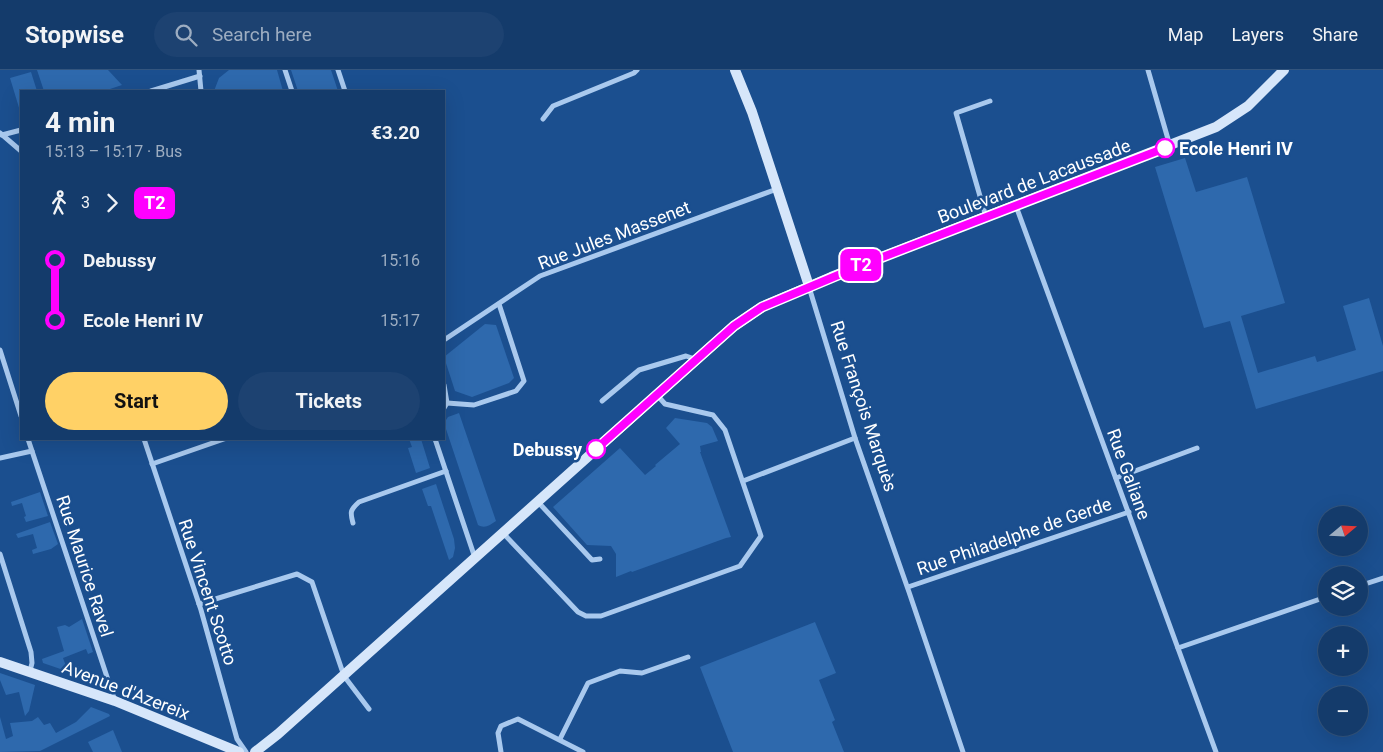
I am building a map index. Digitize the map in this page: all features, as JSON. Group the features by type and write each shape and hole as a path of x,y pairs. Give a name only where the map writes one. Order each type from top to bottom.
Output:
{"main road":[{"name":"Rue François Marquès","path":"735,70 752,112 809,286"},
{"name":"Boulevard de Lacaussade","path":"255,752 344,676 695,359 753,312 809,286 1216,127 1233,118 1248,106 1284,70"},
{"name":"Avenue d'Azereix","path":"0,662 115,702 239,752"}],"street":[{"path":"285,70 292,90"},
{"path":"338,70 345,90"},
{"path":"543,119 554,106 634,73 637,70"},
{"path":"1148,70 1170,146"},
{"path":"154,90 200,72 201,90"},
{"path":"986,217 956,113 990,102"},
{"path":"1,134 20,130"},
{"path":"1,134 20,150"},
{"name":"Rue Jules Massenet","path":"445,339 540,276 777,189"},
{"name":"Rue Galiane","path":"1016,206 1216,752"},
{"name":"Rue François Marquès","path":"809,286 855,438 908,587 963,752"},
{"path":"445,405 474,405 516,391 524,381 499,304"},
{"path":"0,350 20,413"},
{"path":"602,401 639,370 686,356 695,359"},
{"path":"502,532 578,612 586,616 601,616 740,566 761,536 725,430 713,415 665,404 657,395"},
{"path":"743,481 855,438"},
{"name":"Rue Maurice Ravel","path":"28,440 115,702"},
{"name":"Rue Vincent Scotto","path":"144,440 199,604 238,739 246,752"},
{"path":"152,464 221,440"},
{"path":"435,440 475,558"},
{"path":"1116,478 1197,448"},
{"path":"0,458 32,451"},
{"path":"353,523 350,513 351,509 359,502 446,471"},
{"path":"538,502 592,560 600,559"},
{"name":"Rue Philadelphe de Gerde","path":"908,587 1129,512"},
{"path":"0,554 31,652 32,663 30,672"},
{"path":"199,604 297,574 312,582 344,676 368,709"},
{"path":"1368,583 1383,578"},
{"path":"1178,648 1318,600"},
{"path":"560,739 588,683 620,671 642,673 688,657"},
{"path":"501,752 498,733 501,726 518,719 583,752"}],"shaded area":[{"path":"37,70 108,70 122,85 107,90 44,90"},
{"path":"229,70 277,70 283,90 214,90 219,78"},
{"path":"291,70 331,70 338,90 298,90"},
{"path":"31,72 37,90 20,90 20,111 10,78"},
{"path":"1185,158 1196,192 1247,177 1285,303 1241,316 1258,373 1315,356 1317,362 1356,350 1343,306 1369,298 1383,346 1383,371 1256,409 1230,321 1204,328 1155,167"},
{"path":"485,324 496,325 514,378 509,383 472,397 455,391 445,356"},
{"path":"459,413 496,521 485,527 478,525 445,426 448,417"},
{"path":"675,418 707,423 712,427 718,441 700,446 700,452 731,537 616,577 616,554 611,546 587,545 553,507 620,448 645,475 680,444 666,428"},
{"path":"409,440 421,440 430,468 416,473 408,448 412,447"},
{"path":"436,484 454,539 453,557 449,560 431,506 428,506 422,489"},
{"path":"40,492 48,516 26,522 22,503 12,506 11,502"},
{"path":"50,522 58,544 51,549 33,554 32,550 37,548 33,534 18,538 16,534"},
{"path":"82,619 93,652 88,654 86,649 63,658 67,669 79,666 78,675 43,663 42,659 64,651 57,627 65,625 69,627"},
{"path":"815,622 836,673 819,680 835,720 832,722 844,752 733,752 700,667"},
{"path":"0,673 35,685 29,711 25,716 19,692 6,695 0,680"},
{"path":"91,707 110,716 40,751 0,752 0,717 6,739 13,736 10,723 32,721 38,717 44,725 50,723 56,733 76,722"},
{"path":"113,730 122,752 93,752 88,742"}],"bus line":[{"name":"T2","path":"596,449 695,359 746,316 762,307 862,265 1165,148"}],"place":[{"name":"Ecole Henri IV","path":"1165,148"},
{"name":"Debussy","path":"596,449"}]}
